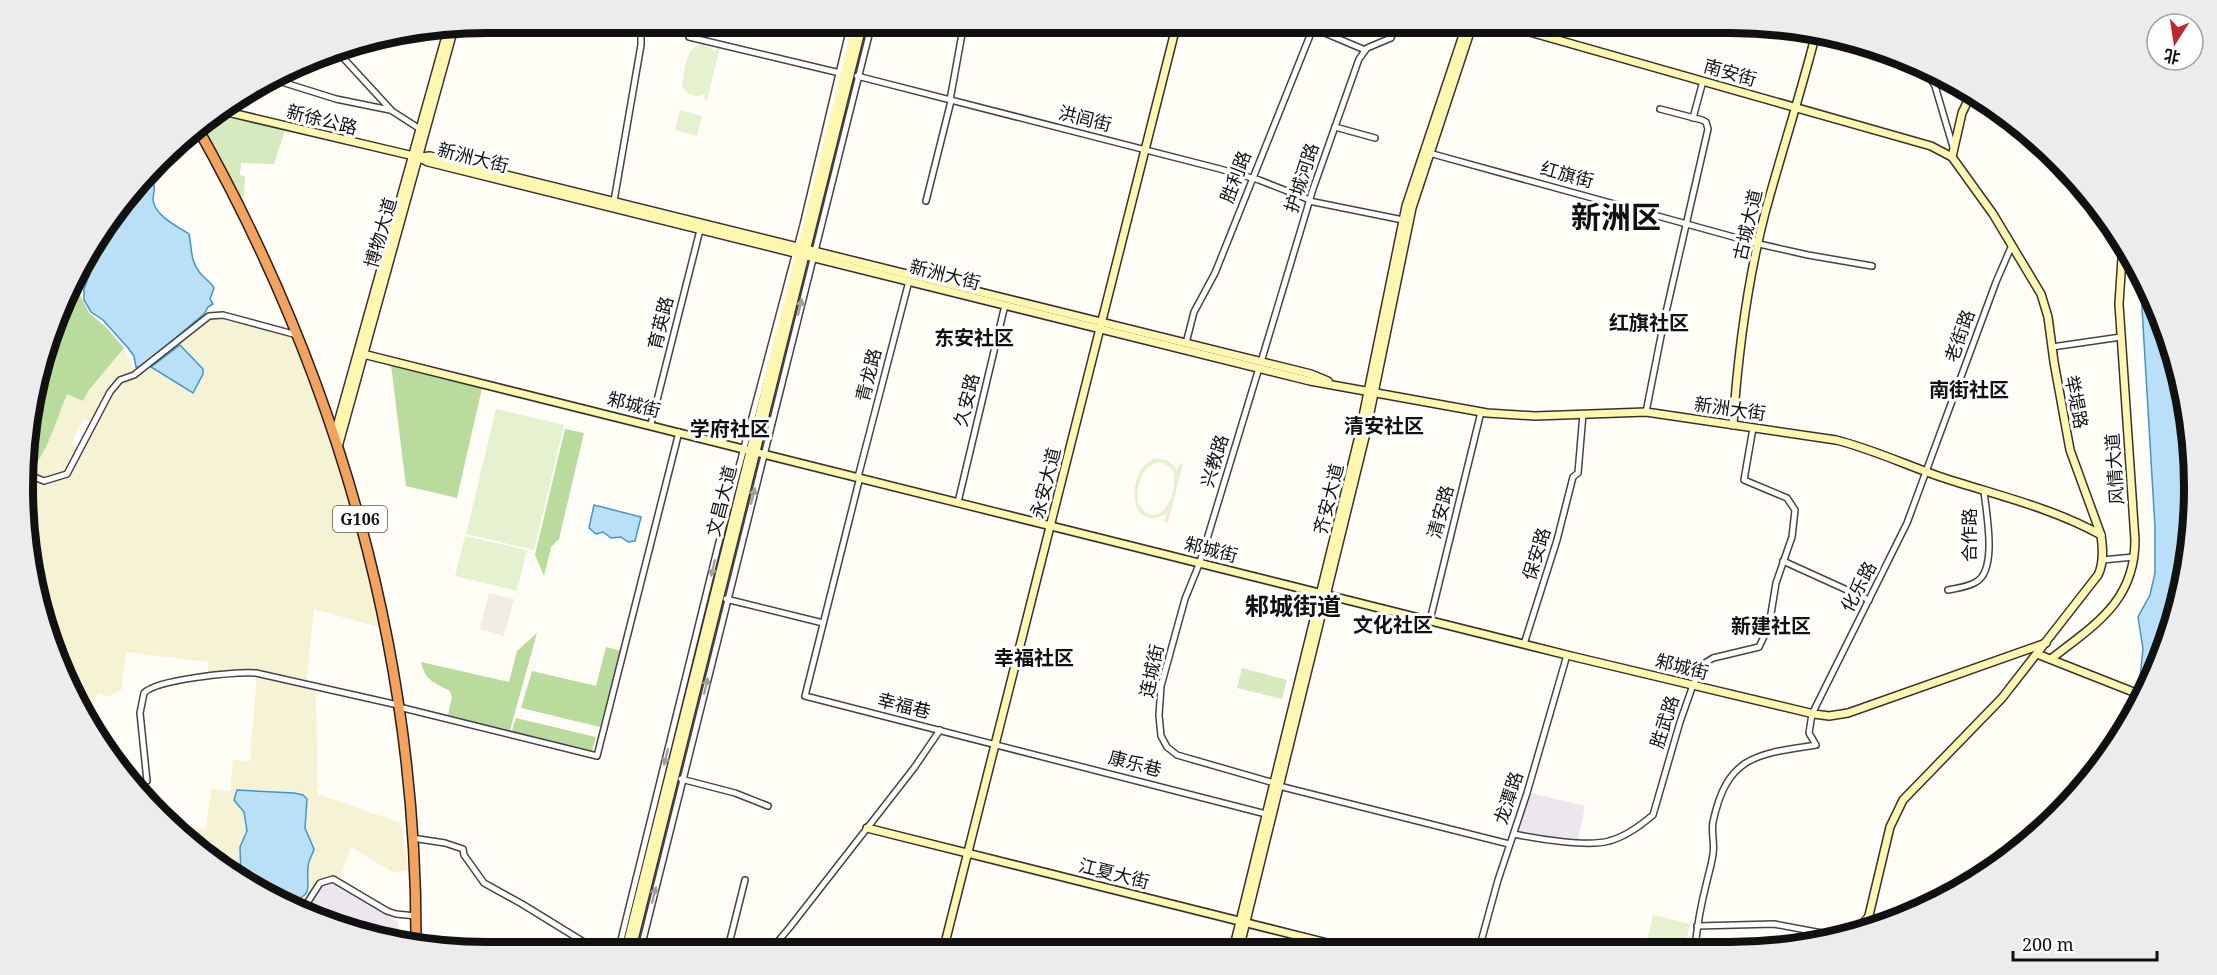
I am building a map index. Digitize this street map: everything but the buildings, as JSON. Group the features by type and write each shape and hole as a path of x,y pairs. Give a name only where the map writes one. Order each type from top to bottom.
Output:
{"highway":[{"name":"G106","path":"201,135 250,226 298,335 338,447 373,568 399,706 412,838 416,936"}],"main road":[{"name":"文昌大道","path":"848,74 855,33"},
{"name":"文昌大道","path":"628,942 860,33"},
{"name":"永安大道","path":"945,942 1174,33"},
{"name":"齐安大道","path":"1372,391 1403,220 1414,179 1463,33"},
{"name":"齐安大道","path":"1236,942 1243,922 1324,594 1409,221 1469,33"},
{"name":"南安街","path":"1536,33 1931,146 1952,157"},
{"name":"博物大道","path":"338,447 446,35"},
{"name":"博物大道","path":"334,437 452,35"},
{"name":"古城大道","path":"1733,425 1741,345 1758,244 1814,41"},
{"path":"1952,157 1962,113 1968,101"},
{"name":"新徐公路","path":"231,113 415,157"},
{"name":"新洲大街","path":"415,157 430,156 614,201 909,281 1005,305 1186,343 1260,365"},
{"name":"新洲大街","path":"415,157 700,230 804,252 1260,365 1311,374 1339,385 1480,412 1535,416 1646,412 1850,444 2054,513 2101,536"},
{"name":"举堤路","path":"1952,157 1993,214 2041,294 2048,317 2070,450 2101,536 2102,560 2098,575 2037,654"},
{"name":"风情大道","path":"2051,659 2104,617 2114,606 2125,588 2134,557 2135,540 2121,337 2119,279 2121,257"},
{"name":"邾城街","path":"363,354 651,424 1567,655 1812,714 1829,716 1848,712 2046,643"},
{"name":"文昌大道","path":"634,942 723,599 754,450"},
{"path":"1868,921 1890,827 1903,800 2002,698 2037,654 2135,692"},
{"name":"齐安大道","path":"1240,942 1266,814 1277,785"},
{"name":"江夏大街","path":"867,828 1323,942"}],"street":[{"path":"614,201 641,45 641,33"},
{"path":"621,942 754,450 848,74 850,33"},
{"path":"848,74 867,33"},
{"path":"926,201 951,100 962,33"},
{"name":"胜利路","path":"1186,343 1194,312 1215,273 1311,33"},
{"path":"1330,33 1365,50 1391,38 1393,33"},
{"name":"洪闾街","path":"689,37 951,100 1252,178 1310,200 1403,220"},
{"name":"护城河路","path":"1260,365 1310,200 1359,59 1365,50"},
{"path":"341,57 390,110 420,129"},
{"path":"1931,80 1954,149"},
{"path":"1694,118 1703,81"},
{"path":"282,82 336,99 390,110"},
{"path":"1646,412 1708,132 1706,122 1660,109"},
{"path":"1335,127 1375,138"},
{"name":"红旗街","path":"1429,153 1758,244 1872,266"},
{"name":"育英路","path":"651,424 700,230"},
{"name":"老街路","path":"1926,471 2012,245"},
{"name":"青龙路","path":"805,696 909,281"},
{"name":"久安路","path":"958,502 1005,305"},
{"path":"33,477 44,481 67,474 110,392 117,383 134,375 204,318 223,315 298,335"},
{"path":"2052,347 2121,337"},
{"name":"兴教路","path":"1200,562 1260,365"},
{"name":"清安路","path":"1430,620 1480,412"},
{"name":"保安路","path":"1524,644 1557,540 1573,477 1578,473 1583,414"},
{"name":"胜武路","path":"1514,834 1599,843 1618,838 1647,820 1653,815 1693,685 1709,660 1756,648 1762,644 1771,617 1776,583 1794,531 1795,507 1785,496 1744,480 1753,428"},
{"path":"147,781 141,709 144,693 159,684 241,673 256,673 399,706 597,756 679,432"},
{"name":"化乐路","path":"1812,714 1902,535 1926,471"},
{"name":"合作路","path":"1948,590 1974,584 1985,571 1989,546 1984,491"},
{"path":"2102,560 2134,557"},
{"path":"1783,561 1869,600"},
{"name":"连城街","path":"1200,562 1185,599 1163,678 1159,705 1161,736 1170,750 1181,757 1277,785 1509,844"},
{"path":"642,942 683,779 723,599 823,623"},
{"name":"龙潭路","path":"1481,942 1567,655"},
{"name":"幸福巷","path":"805,696 996,744"},
{"path":"1696,942 1713,855 1713,822 1726,782 1738,768 1755,758 1779,750 1816,745 1809,733 1812,714"},
{"path":"777,942 914,768 940,730"},
{"name":"康乐巷","path":"996,744 1266,814"},
{"path":"675,777 735,793 768,806"},
{"path":"412,838 446,843 463,849 464,855 484,884 522,904 584,942"},
{"path":"307,904 320,883 333,879 387,911 416,916"},
{"path":"730,942 745,880"},
{"path":"1863,922 1869,915"},
{"path":"1697,926 1774,924 1820,933"}],"shaded area":[{"path":"222,317 294,339 349,496 371,576 378,627 314,609 306,686 316,689 318,794 401,823 408,870 394,873 351,847 340,878 329,875 320,879 304,903 260,881 235,865 186,827 206,829 211,789 230,791 233,760 250,761 257,671 208,674 208,662 126,652 122,689 108,697 98,693 90,708 57,634 48,605 37,547 33,479 44,483 65,479 69,476 112,393 119,384 135,377 205,320"},
{"path":"124,348 132,367 131,371 113,383 91,422 83,419 71,444 78,448 64,474 43,478 33,474 34,468 67,394 83,401 89,390"},
{"path":"489,593 514,599 504,636 480,629"},
{"path":"1531,793 1585,806 1578,841 1517,833 1524,804 1527,804"},
{"path":"332,881 398,922 398,933 341,918 309,905 323,883"}],"green space":[{"path":"702,44 715,52 716,48 720,48 707,100 704,99 705,94 691,95 682,85 689,54 696,46"},
{"path":"680,110 702,116 697,136 675,130"},
{"path":"227,116 285,130 274,164 241,163 240,175 245,176 244,197 239,198 204,132"},
{"path":"77,294 81,297 89,313 106,327 124,348 89,390 83,401 67,394 46,446 34,466 37,428 48,370"},
{"path":"391,365 482,388 457,498 406,486"},
{"path":"496,409 564,425 534,550 466,534"},
{"path":"565,429 584,433 559,539 551,547 544,576 535,555"},
{"path":"1155,458 1169,461 1177,470 1180,463 1183,464 1168,523 1164,522 1166,514 1153,518 1143,516 1137,508 1135,486 1146,464","holes":["1162,462 1172,469 1174,487 1167,505 1155,515 1147,513 1139,505 1138,499 1139,484 1145,471 1155,463"]},
{"path":"465,536 527,550 517,591 455,576"},
{"path":"537,633 510,730 448,715 452,697 450,691 428,677 421,662 509,682 517,651"},
{"path":"606,647 621,651 600,727 521,708 532,671 596,686"},
{"path":"1242,668 1287,680 1282,699 1237,688"},
{"path":"516,718 596,737 592,751 512,731"},
{"path":"1653,915 1690,924 1686,942 1647,942"}],"water":[{"path":"150,183 154,185 153,200 158,211 167,220 189,234 194,264 214,288 210,299 213,304 141,367 136,367 134,356 129,349 103,320 91,312 84,300 84,289 94,260 110,235"},
{"path":"2141,296 2169,370 2180,428 2184,488 2180,547 2169,605 2160,634 2139,683 2143,649 2138,617 2150,595 2155,573 2155,527"},
{"path":"180,345 203,369 203,374 193,393 151,367"},
{"path":"594,505 641,517 635,541 628,542 621,537 611,538 603,532 596,534 589,528"},
{"path":"237,790 294,793 303,795 307,799 305,828 314,849 308,865 308,890 303,897 298,900 286,895 241,869 240,847 247,831 244,812 234,800"}],"district":[{"name":"新洲区","path":"1616,218"},
{"name":"红旗社区","path":"1649,323"},
{"name":"东安社区","path":"974,338"},
{"name":"南街社区","path":"1969,390"},
{"name":"清安社区","path":"1384,426"},
{"name":"学府社区","path":"730,429"},
{"name":"邾城街道","path":"1293,607"},
{"name":"文化社区","path":"1393,625"},
{"name":"新建社区","path":"1771,626"},
{"name":"幸福社区","path":"1034,658"}]}
